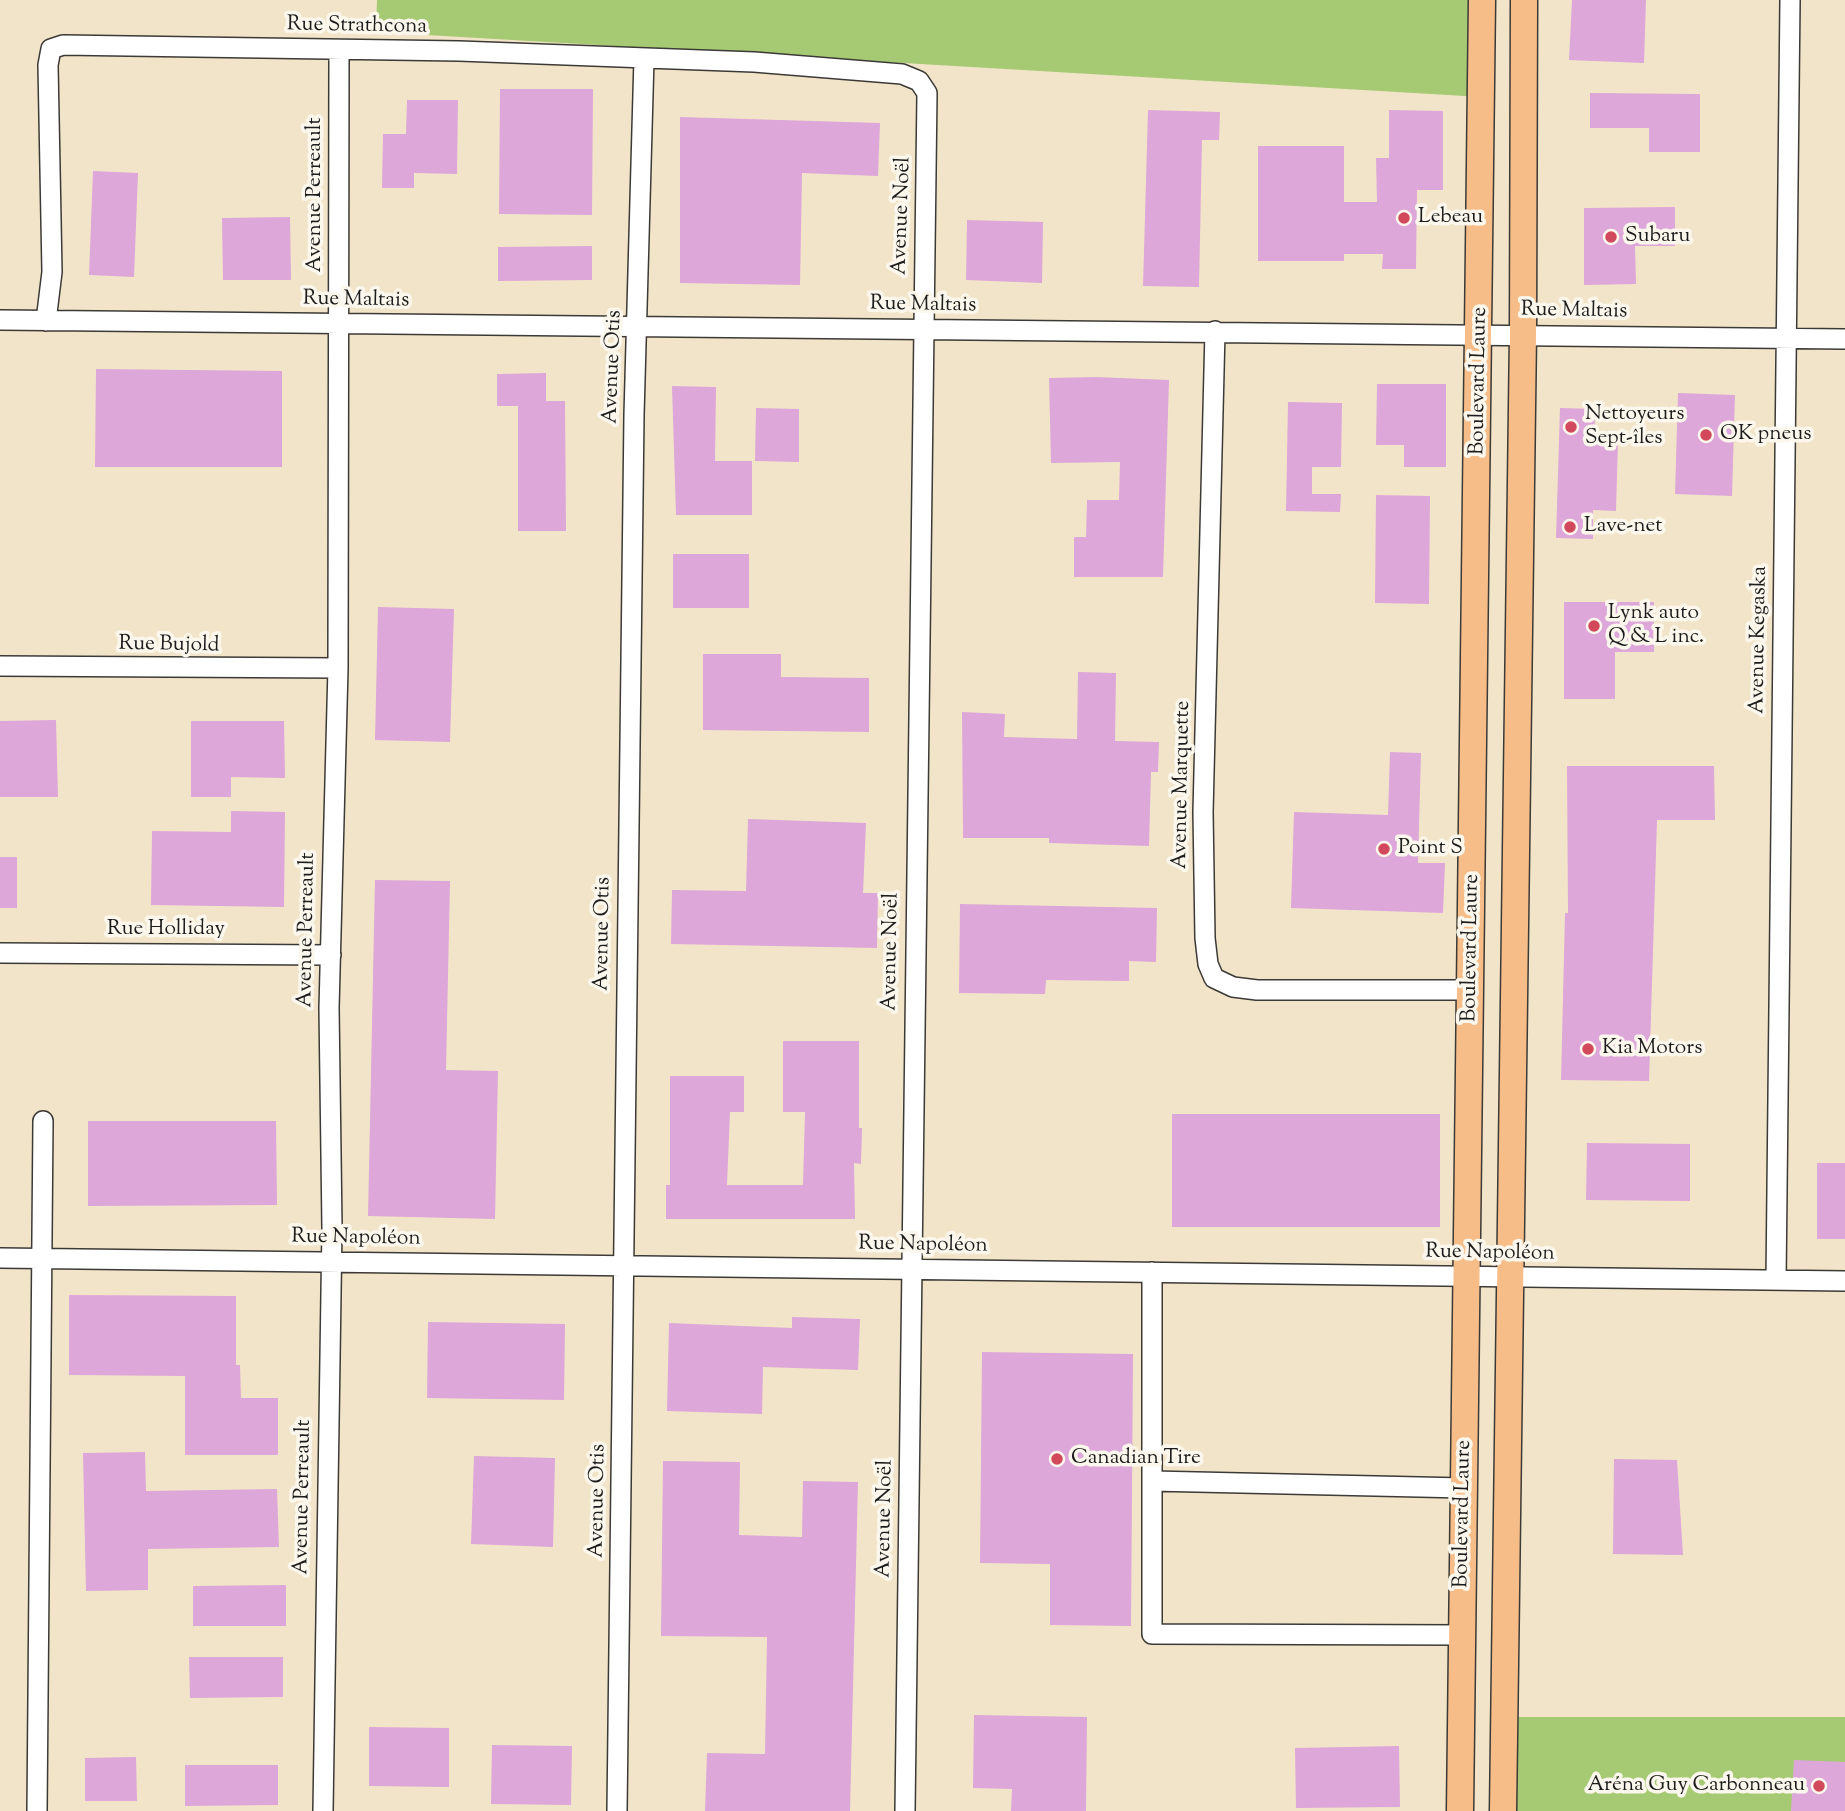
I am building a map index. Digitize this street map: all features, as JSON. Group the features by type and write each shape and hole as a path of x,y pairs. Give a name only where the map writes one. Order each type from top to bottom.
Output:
{"highway":[{"name":"Boulevard Laure","path":"1460,1811 1482,0"},
{"name":"Boulevard Laure","path":"1503,1811 1523,334 1524,0"}],"street":[{"name":"Avenue Kegaska","path":"1776,1280 1790,0"},
{"name":"Rue Strathcona","path":"46,321 52,272 48,65 51,49 63,45 754,62 902,74 919,81 927,93"},
{"name":"Avenue Perreault","path":"323,1811 331,955 338,668 339,50"},
{"name":"Avenue Otis","path":"617,1811 634,415 639,326 644,58"},
{"name":"Avenue Noël","path":"905,1811 927,93"},
{"name":"Rue Maltais","path":"0,320 1845,339"},
{"name":"Avenue Marquette","path":"1215,331 1203,812 1203,914 1208,964 1214,978 1233,987 1257,990 1472,990"},
{"name":"Rue Bujold","path":"0,666 338,668"},
{"name":"Rue Holliday","path":"0,953 331,955"},
{"path":"37,1811 43,1121"},
{"name":"Rue Napoléon","path":"0,1258 1845,1281"},
{"path":"1152,1272 1152,1634 1463,1634"},
{"path":"1152,1482 1464,1488"}],"green space":[{"path":"377,0 1482,0 1482,97 376,32"},
{"path":"1504,1717 1845,1717 1845,1811 1503,1811"}],"building":[{"path":"1572,0 1646,0 1644,63 1569,60"},
{"path":"500,89 593,89 592,215 499,214"},
{"path":"1590,93 1700,94 1700,152 1649,152 1649,128 1590,128"},
{"path":"407,100 458,100 457,174 414,173 414,188 382,188 383,134 406,134"},
{"path":"1148,110 1220,112 1219,140 1202,140 1199,287 1143,286"},
{"path":"1389,110 1443,111 1443,190 1417,190 1416,269 1382,269 1383,254 1344,254 1344,261 1258,261 1258,146 1344,146 1344,202 1377,202 1376,158 1389,158"},
{"path":"680,117 880,123 878,176 802,173 800,285 680,283"},
{"path":"93,171 138,173 134,277 89,275"},
{"path":"1675,207 1675,246 1635,246 1636,284 1584,285 1584,208"},
{"path":"290,217 291,280 223,280 222,218"},
{"path":"967,220 1043,222 1042,283 966,280"},
{"path":"592,246 592,280 498,281 498,247"},
{"path":"96,369 282,371 282,467 95,467"},
{"path":"546,373 546,401 565,401 566,531 518,531 518,406 497,406 497,374"},
{"path":"1049,378 1169,380 1163,577 1074,577 1074,537 1086,537 1087,500 1119,500 1120,462 1051,463"},
{"path":"1377,384 1446,384 1446,467 1404,467 1404,445 1376,445"},
{"path":"672,386 716,387 715,461 752,461 752,515 676,515"},
{"path":"1678,393 1735,395 1732,496 1675,494"},
{"path":"1288,402 1342,403 1341,467 1312,467 1312,494 1341,494 1340,512 1286,511"},
{"path":"756,408 799,409 799,462 755,461"},
{"path":"1560,408 1595,409 1594,440 1618,441 1616,511 1593,510 1593,539 1556,538"},
{"path":"1376,495 1430,496 1429,604 1375,603"},
{"path":"673,554 749,554 749,608 673,608"},
{"path":"1564,602 1654,602 1654,652 1615,652 1615,699 1564,699"},
{"path":"378,607 454,609 450,742 375,740"},
{"path":"703,654 781,654 781,677 869,678 869,732 703,730"},
{"path":"1078,672 1116,673 1115,741 1159,742 1158,772 1151,772 1149,846 1049,843 1049,838 963,838 962,712 1005,714 1004,737 1077,739"},
{"path":"56,720 58,797 0,797 0,721"},
{"path":"191,721 284,721 285,778 231,777 231,797 191,797"},
{"path":"1390,752 1421,753 1418,863 1445,863 1443,913 1291,908 1294,812 1388,815"},
{"path":"1567,766 1714,766 1715,820 1657,820 1649,1081 1561,1080 1565,913 1568,913"},
{"path":"231,811 285,812 284,907 151,905 152,831 231,832"},
{"path":"748,819 866,823 863,893 878,893 877,948 671,944 672,890 746,891"},
{"path":"0,857 17,857 17,908 0,908"},
{"path":"375,880 450,881 446,1070 498,1071 495,1219 368,1216"},
{"path":"960,904 1157,908 1156,962 1129,961 1129,981 1046,980 1045,994 959,993"},
{"path":"783,1041 859,1041 859,1128 862,1128 861,1164 854,1163 855,1219 666,1219 666,1185 670,1185 670,1076 744,1076 744,1112 730,1112 727,1185 803,1185 805,1112 783,1112"},
{"path":"1172,1114 1440,1114 1440,1227 1172,1227"},
{"path":"88,1121 276,1121 277,1205 88,1206"},
{"path":"1587,1143 1690,1144 1690,1201 1586,1200"},
{"path":"1817,1163 1845,1163 1845,1239 1817,1239"},
{"path":"69,1295 236,1296 236,1365 240,1365 241,1398 278,1398 278,1455 185,1455 185,1376 69,1375"},
{"path":"792,1317 860,1319 858,1370 763,1367 762,1414 667,1411 669,1323 792,1328"},
{"path":"428,1322 565,1324 564,1400 427,1398"},
{"name":"Canadian Tire","path":"982,1352 1133,1354 1131,1626 1050,1625 1050,1564 980,1563"},
{"path":"145,1452 146,1491 277,1489 279,1547 148,1549 148,1590 86,1591 83,1453"},
{"path":"474,1456 555,1458 553,1547 471,1544"},
{"path":"1614,1459 1677,1460 1683,1555 1613,1554"},
{"path":"663,1461 740,1462 739,1535 802,1537 803,1481 858,1482 850,1811 705,1811 707,1753 765,1754 767,1637 661,1636"},
{"path":"286,1585 286,1626 193,1626 193,1586"},
{"path":"189,1657 283,1657 283,1697 190,1698"},
{"path":"974,1715 1087,1717 1086,1811 1011,1811 1012,1789 973,1788"},
{"path":"369,1727 449,1728 449,1787 369,1786"},
{"path":"492,1745 572,1746 571,1805 491,1804"},
{"path":"1399,1746 1400,1807 1296,1808 1295,1748"},
{"path":"136,1757 137,1801 85,1801 85,1758"},
{"name":"Aréna Guy Carbonneau","path":"1794,1760 1845,1762 1845,1811 1791,1811"},
{"path":"185,1765 278,1765 278,1805 185,1806"}],"place":[{"name":"Lebeau","path":"1404,218"},
{"name":"Subaru","path":"1611,237"},
{"name":"Nettoyeurs Sept-îles","path":"1571,427"},
{"name":"OK pneus","path":"1706,435"},
{"name":"Lave-net","path":"1570,527"},
{"name":"Lynk auto Q & L inc.","path":"1594,626"},
{"name":"Point S","path":"1384,849"},
{"name":"Kia Motors","path":"1588,1049"},
{"name":"Canadian Tire","path":"1057,1459"},
{"name":"Aréna Guy Carbonneau","path":"1819,1786"}]}
